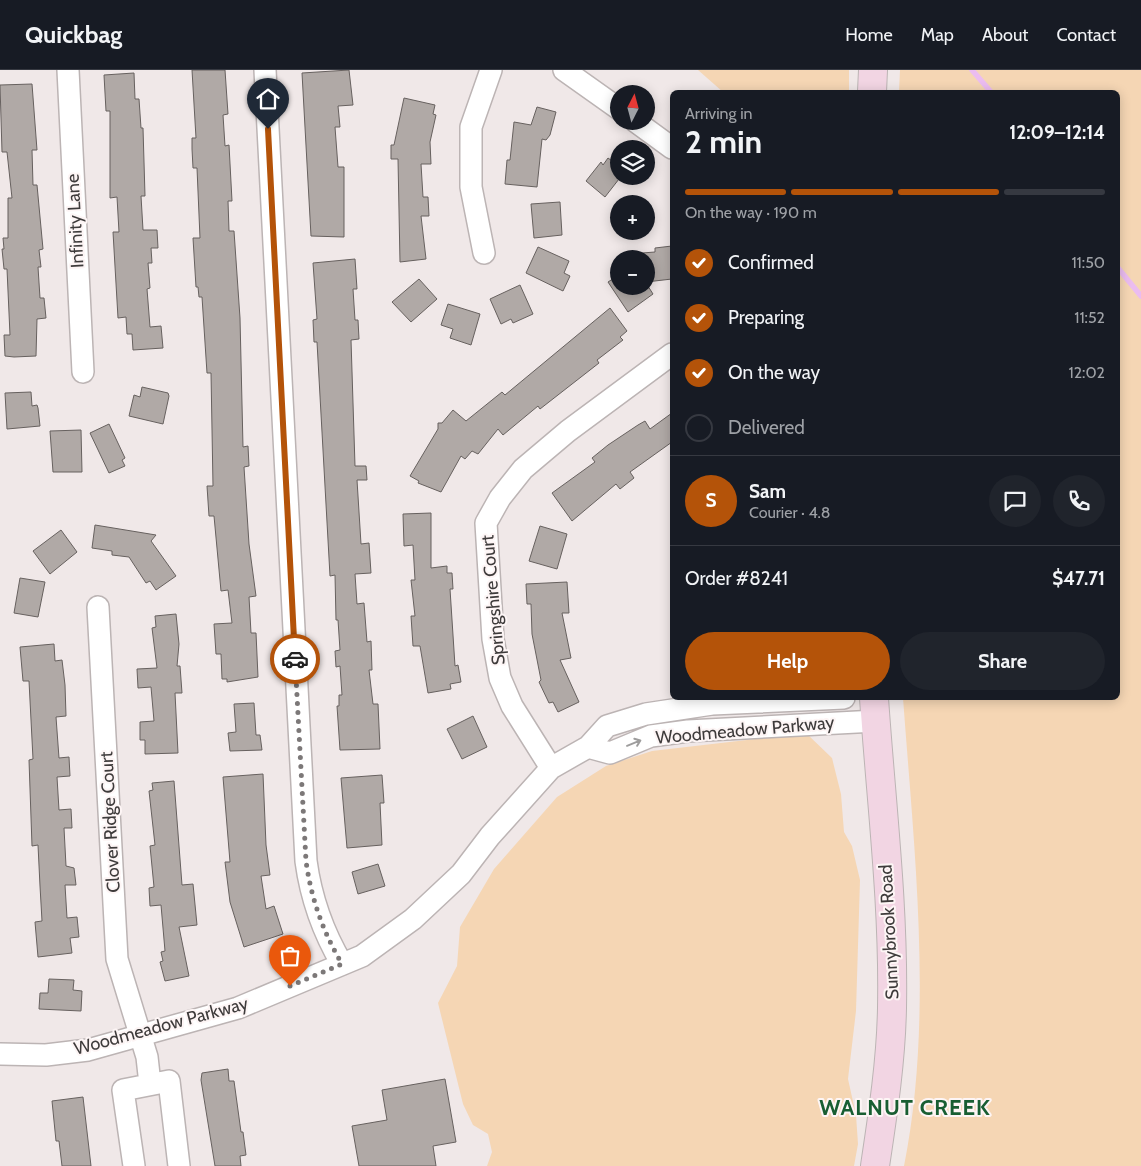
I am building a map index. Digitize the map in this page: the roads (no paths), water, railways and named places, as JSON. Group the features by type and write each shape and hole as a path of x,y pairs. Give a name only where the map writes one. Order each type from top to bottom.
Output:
{"main road":[{"name":"Sunnybrook Road","path":"875,709 892,940 892,1009 888,1074 875,1166"}],"street":[{"name":"Infinity Lane","path":"68,70 83,372"},
{"path":"265,70 306,861 310,889 329,942 342,964"},
{"path":"484,253 470,187 472,127 491,70"},
{"path":"564,70 610,103"},
{"path":"648,130 670,146"},
{"name":"Springshire Court","path":"550,768 512,706 500,678 493,639 486,523 500,498 523,469 568,431 670,355"},
{"name":"Clover Ridge Court","path":"98,607 118,959 147,1057 150,1084"},
{"name":"Woodmeadow Parkway","path":"0,1054 46,1055 88,1050 238,1008 362,956 413,919 461,874 490,836 550,768 588,746 607,726 646,714 712,704 800,700"},
{"path":"712,704 713,729"},
{"name":"Woodmeadow Parkway","path":"588,746 610,753 651,736 875,709"},
{"path":"134,1166 123,1090 169,1081 179,1166"}],"waterway":[{"name":"WALNUT CREEK","path":"972,70 989,90"},
{"name":"WALNUT CREEK","path":"1120,270 1141,296"}],"district":[{"name":"WALNUT CREEK","path":"905,1107"}]}
